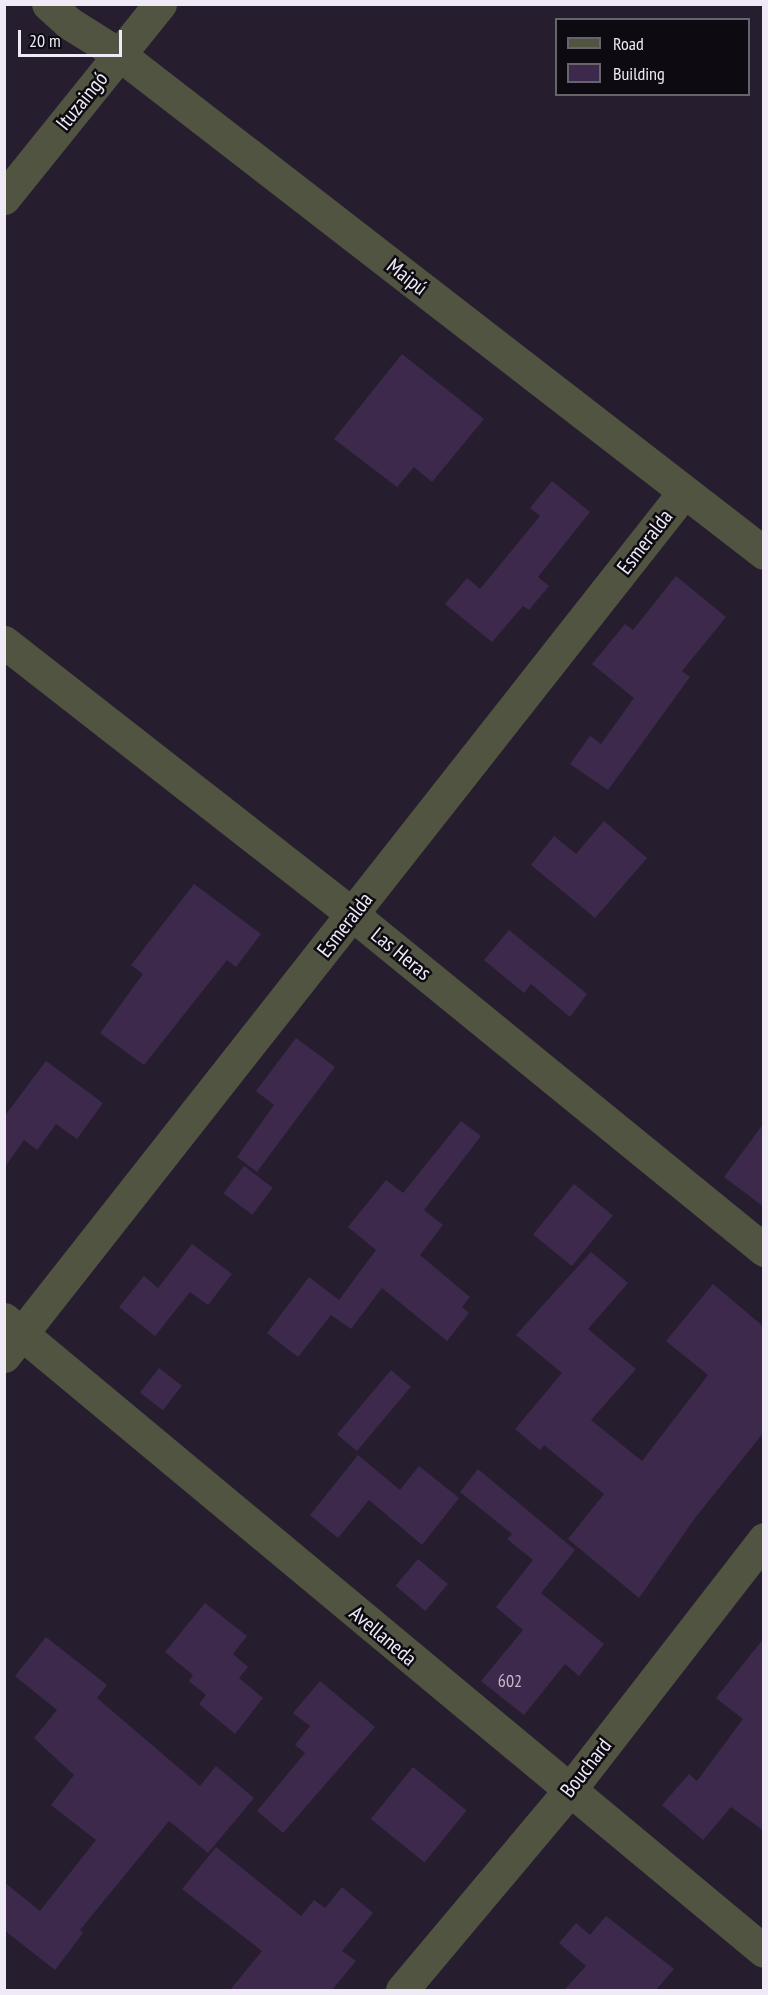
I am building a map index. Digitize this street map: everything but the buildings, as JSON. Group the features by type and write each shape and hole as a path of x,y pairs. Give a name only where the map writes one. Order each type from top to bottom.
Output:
{"street":[{"name":"Maipú","path":"48,4 69,23 120,55 764,553"},
{"name":"Ituzaingó","path":"4,198 160,4"},
{"name":"Esmeralda","path":"10,1336 353,915 684,492"},
{"name":"Las Heras","path":"4,642 353,915 764,1250"},
{"name":"Avellaneda","path":"10,1336 764,1951"},
{"name":"Bouchard","path":"402,1990 568,1792 764,1539"}]}
